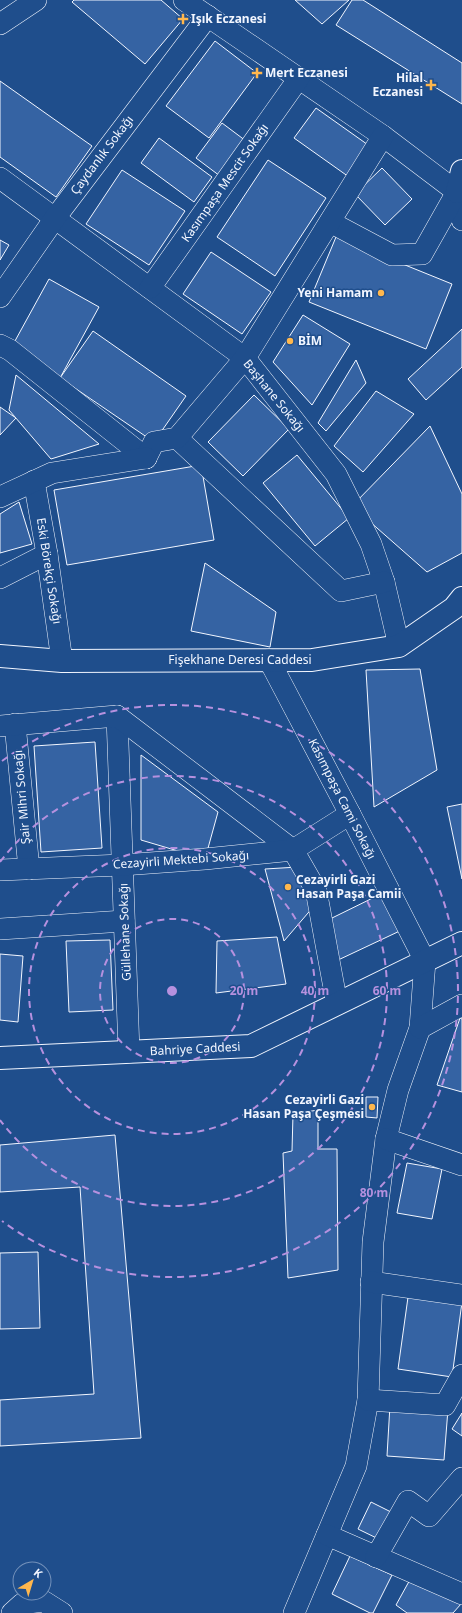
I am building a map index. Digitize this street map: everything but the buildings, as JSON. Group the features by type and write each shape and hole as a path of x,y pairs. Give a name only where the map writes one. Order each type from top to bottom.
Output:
{"main road":[{"name":"Fişekhane Deresi Caddesi","path":"0,656 62,661 312,660 399,646 454,608 462,598"},
{"name":"Bahriye Caddesi","path":"0,1058 251,1046 462,942"}],"street":[{"path":"0,24 36,0"},
{"path":"184,0 384,136 460,181"},
{"name":"Çaydanlık Sokağı","path":"0,297 55,218 208,16"},
{"name":"Kasımpaşa Mescit Sokağı","path":"150,288 299,78"},
{"path":"146,458 154,442 177,438 244,358 384,136"},
{"name":"Başhane Sokağı","path":"0,178 244,358 336,474 371,544 384,582 399,646"},
{"path":"460,181 462,220"},
{"path":"330,222 392,255 422,254 460,181"},
{"path":"0,345 10,350 146,458"},
{"path":"177,438 341,591 384,582"},
{"path":"0,497 52,473 146,458"},
{"name":"Eski Börekçi Sokağı","path":"34,481 47,554 62,661"},
{"path":"0,578 47,554"},
{"name":"Kasımpaşa Cami Sokağı","path":"269,660 425,961"},
{"path":"8,725 117,716 292,850 316,890 337,1004"},
{"name":"Güllehane Sokağı","path":"117,716 129,1052"},
{"name":"Şair Mihri Sokağı","path":"8,725 29,869"},
{"name":"Cezayirli Mektebi Sokağı","path":"0,870 122,865 205,859 292,850 350,814"},
{"path":"0,929 124,921"},
{"path":"294,1613 356,1466 368,1400 373,1242 386,1139 398,1090 420,1028 425,961"},
{"path":"420,1028 462,1005"},
{"path":"386,1139 462,1165"},
{"path":"371,1282 462,1296"},
{"path":"368,1400 445,1405 462,1375"},
{"path":"376,1557 408,1501 429,1516 462,1478"},
{"path":"327,1535 462,1594"},
{"path":"12,1613 22,1604 43,1601 62,1613"}],"place":[{"name":"Işık Eczanesi","path":"183,19"},
{"name":"Mert Eczanesi","path":"257,73"},
{"name":"Hilal Eczanesi","path":"431,85"},
{"name":"Yeni Hamam","path":"381,293"},
{"name":"BİM","path":"290,341"},
{"name":"Cezayirli Gazi Hasan Paşa Camii","path":"288,887"},
{"name":"Cezayirli Gazi Hasan Paşa Çeşmesi","path":"372,1107"}]}
